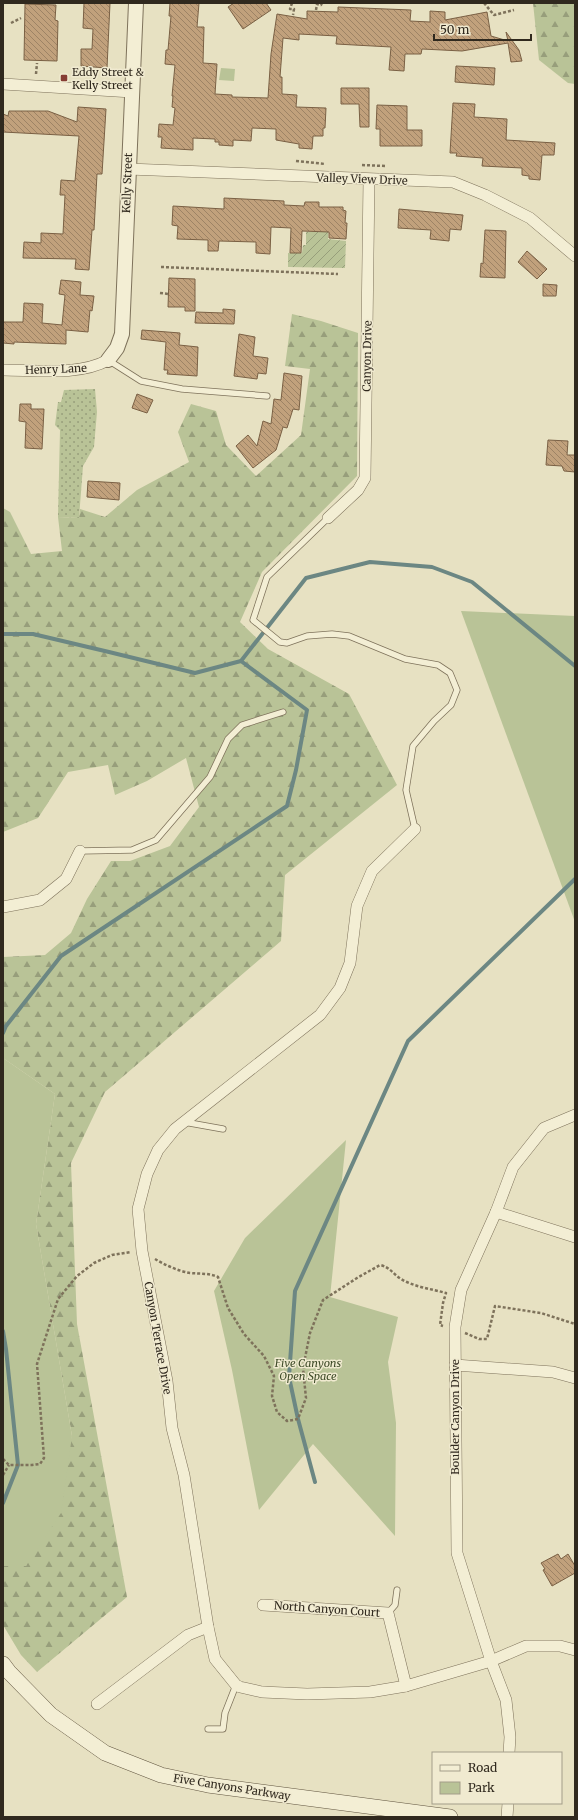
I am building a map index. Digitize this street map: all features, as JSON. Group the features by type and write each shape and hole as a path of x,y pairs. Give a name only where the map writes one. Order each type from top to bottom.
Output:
{"main road":[{"name":"Five Canyons Parkway","path":"6,1668 51,1715 105,1753 161,1776 208,1785 450,1817"}],"street":[{"name":"Kelly Street","path":"108,360 117,348 122,334 136,3"},
{"path":"3,84 132,92"},
{"name":"Valley View Drive","path":"128,169 369,180 453,182 486,195 530,218 575,256"},
{"name":"Canyon Drive","path":"328,518 358,490 365,478 369,180"},
{"name":"Henry Lane","path":"3,370 84,370 98,366 108,360"},
{"name":"Canyon Terrace Drive","path":"236,1685 215,1659 208,1627 184,1475 172,1428 167,1380 142,1251 138,1209 147,1174 158,1150 175,1129 320,1015 340,988 350,963 357,906 372,871 415,829"},
{"path":"3,907 40,900 66,879 80,851"},
{"name":"Boulder Canyon Drive","path":"510,1752 506,1700 491,1661 456,1554 455,1327 461,1290 496,1212 513,1166 544,1128 575,1115"},
{"path":"496,1212 575,1237"},
{"path":"455,1365 553,1372 575,1378"},
{"name":"North Canyon Court","path":"263,1605 388,1613 406,1686"},
{"path":"97,1704 188,1635 208,1627"},
{"path":"236,1685 262,1692 307,1694 370,1692 406,1686 491,1661 526,1646 560,1646 575,1650"},
{"path":"507,1817 508,1804"}],"lane":[{"path":"108,360 141,381 182,389 267,396"},
{"path":"328,518 267,577 253,620 280,642 287,643 307,636 332,634 349,636 404,659 438,665 450,672 457,690 451,705 434,721 413,746 406,790 415,829"},
{"path":"80,851 132,850 156,840 210,777 228,739 242,725 283,712"},
{"path":"183,1122 223,1129"},
{"path":"388,1613 395,1605 397,1590"},
{"path":"208,1729 223,1729 224,1713 236,1685"}],"path":[{"path":"292,3 290,9 294,9 293,15"},
{"path":"316,10 317,4 321,5 322,3"},
{"path":"484,3 494,15 514,10"},
{"path":"11,23 21,18"},
{"path":"36,74 37,63"},
{"path":"161,267 338,274"},
{"path":"160,293 169,294"},
{"path":"3,1459 9,1464 32,1466 40,1464 44,1458 37,1364 58,1299 77,1276 112,1254 142,1251 166,1265 189,1272 208,1273 218,1277 228,1308 244,1334 264,1356 274,1376 272,1396 277,1412 287,1420 298,1419 306,1398 303,1368 310,1333 324,1300 380,1265 388,1266 400,1278 417,1285 446,1293 440,1325 465,1328 465,1333 479,1339 487,1339 495,1306 542,1313 575,1324"},
{"path":"3,1475 9,1464"}],"green space":[{"path":"533,3 575,3 575,84 568,83 539,60"},
{"path":"221,68 235,69 234,81 219,80"},
{"path":"321,228 328,231 328,239 346,241 345,268 288,267 288,253 302,253 303,245 306,245 306,232 320,232"},
{"path":"292,314 321,321 358,333 357,476 262,572 240,622 268,649 349,694 397,785 285,875 281,941 105,1092 71,1163 77,1324 127,1597 37,1672 21,1655 3,1625 3,1566 26,1566 72,1436 36,1224 55,1094 3,1058 3,957 45,955 71,933 87,899 111,861 130,861 170,846 199,807 186,758 147,781 115,795 108,765 68,772 38,818 3,832 3,508 10,512 31,554 62,551 58,517 79,518 80,509 105,517 137,490 189,462 178,432 191,404 216,411 226,445 256,476 301,435 310,369 285,366"},
{"path":"95,389 97,412 94,447 83,466 79,518 58,517 60,430 55,425 58,402 61,402 64,390"},
{"path":"461,611 575,616 575,922"},
{"path":"3,1058 55,1094 36,1224 72,1436 61,1513 26,1566 3,1566"},
{"name":"Five Canyons Open Space","path":"346,1140 330,1297 398,1317 388,1362 396,1423 395,1536 313,1444 259,1510 232,1370 214,1291 245,1238"}],"building":[{"path":"84,3 110,3 107,68 81,66 81,49 92,49 93,29 83,28"},
{"path":"170,3 199,3 197,27 204,27 203,63 217,64 215,94 232,95 232,97 268,98 271,54 277,14 307,19 307,11 338,12 338,7 411,10 410,21 430,22 430,11 445,12 445,20 487,12 491,36 508,41 506,32 519,50 522,61 511,62 508,43 462,51 422,49 421,54 405,54 404,71 389,70 391,47 336,44 337,36 299,34 299,40 283,38 280,77 282,77 282,94 297,95 296,107 326,108 323,136 313,136 312,149 299,148 299,144 276,140 276,129 252,128 251,141 233,140 233,146 219,145 219,142 215,142 215,139 193,138 193,150 161,148 162,137 158,137 159,124 173,125 175,108 172,107 172,96 175,65 165,64 166,50 168,50 171,16 169,16"},
{"path":"234,3 266,3 271,10 243,29 228,7"},
{"path":"25,4 56,5 55,20 58,21 57,61 24,60"},
{"path":"456,66 495,68 494,85 455,82"},
{"path":"341,88 369,88 369,127 360,127 359,104 341,104"},
{"path":"453,103 475,104 474,117 507,119 506,140 555,143 554,155 542,155 540,180 529,179 529,176 522,175 522,168 482,166 483,158 456,156 457,153 450,153"},
{"path":"377,105 407,106 407,130 422,130 422,146 380,146 380,129 376,129"},
{"path":"78,107 106,109 102,174 97,174 94,230 92,230 89,270 75,269 76,259 23,258 24,242 41,243 41,233 63,234 65,195 60,195 61,180 75,181 79,136 3,132 3,114 8,116 9,111 48,111 77,122"},
{"path":"224,198 284,201 284,205 304,206 305,202 319,202 319,207 343,207 343,210 346,211 346,239 329,238 329,232 302,231 301,253 290,253 291,228 271,227 270,254 256,253 256,242 219,241 218,251 208,251 208,240 177,239 178,226 172,225 173,206 224,209"},
{"path":"399,209 463,215 461,230 450,229 449,241 430,239 431,230 398,228"},
{"path":"485,230 506,231 505,278 480,277 481,263 483,264"},
{"path":"527,251 547,269 537,279 518,262"},
{"path":"169,278 195,279 195,311 185,311 185,307 168,307"},
{"path":"61,280 81,282 80,295 94,296 92,311 90,310 88,332 66,330 66,344 3,343 3,322 23,322 24,303 43,304 42,323 62,325 65,295 59,294"},
{"path":"543,284 557,285 556,296 543,296"},
{"path":"223,309 235,310 234,324 195,323 196,312 223,313"},
{"path":"142,330 180,333 179,345 198,347 197,376 167,374 168,370 164,370 166,342 141,339"},
{"path":"239,334 255,337 253,356 268,358 266,374 258,373 257,379 234,376"},
{"path":"284,373 302,376 299,410 293,409 287,428 283,427 276,450 253,468 236,446 248,435 257,446 263,421 271,424 274,399 281,400"},
{"path":"137,394 153,400 147,413 132,408"},
{"path":"20,404 31,404 31,409 44,409 42,449 25,448 26,422 19,421"},
{"path":"548,440 568,441 567,455 575,455 575,472 564,471 562,466 546,465"},
{"path":"88,481 120,483 119,500 87,497"},
{"path":"558,1554 561,1559 568,1554 575,1566 575,1573 552,1586 543,1570 545,1569 541,1563"}],"waterway":[{"path":"3,634 33,634 195,673 241,661 306,578 370,562 432,567 472,582 575,666"},
{"path":"3,1033 6,1026 61,956 287,806 296,770 307,710 241,661"},
{"path":"315,1482 298,1419 289,1377 295,1291 408,1041 575,879"},
{"path":"3,1331 18,1465 3,1503"}],"place":[{"name":"Eddy Street & Kelly Street","path":"64,78"}]}
